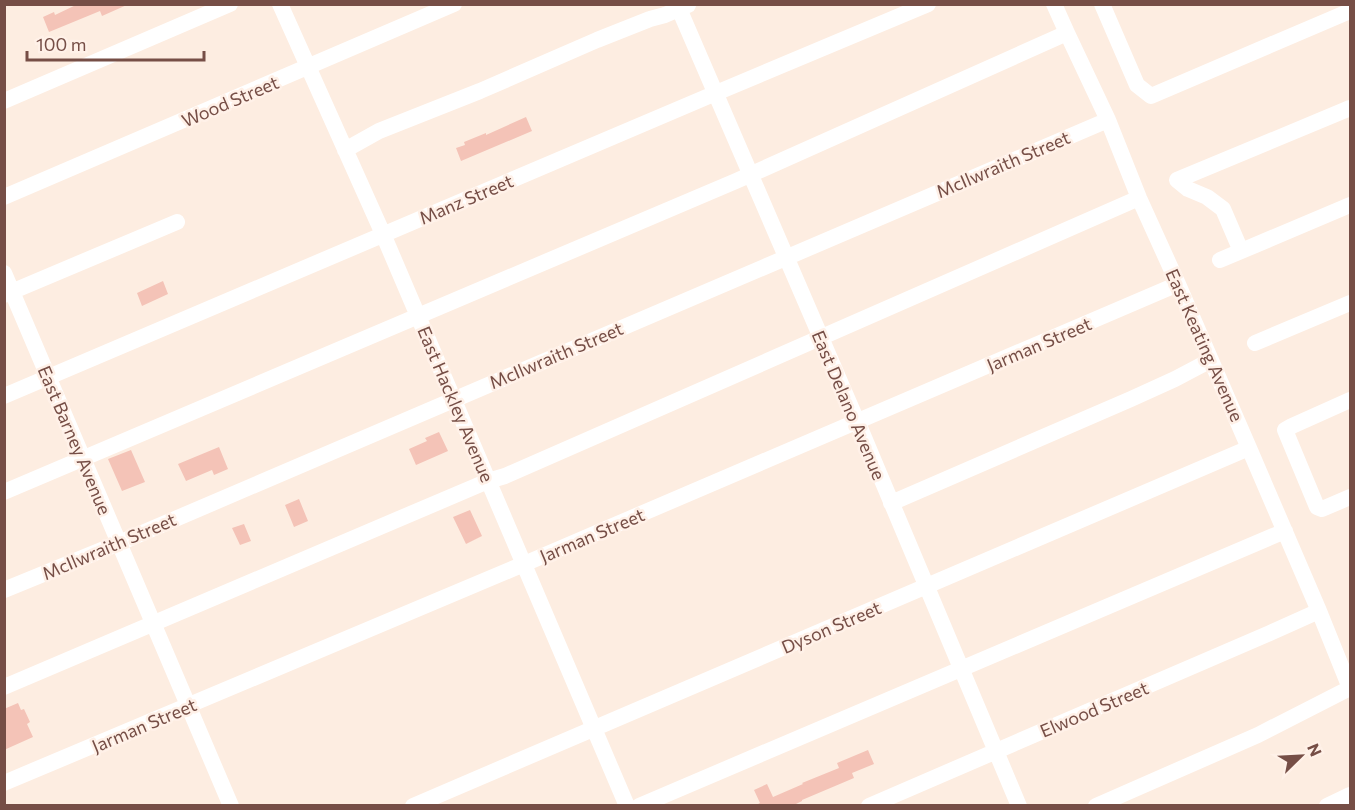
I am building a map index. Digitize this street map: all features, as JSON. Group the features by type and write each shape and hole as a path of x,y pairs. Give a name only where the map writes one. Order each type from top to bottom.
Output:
{"street":[{"path":"4,101 230,4"},
{"name":"East Hackley Avenue","path":"280,4 383,234 627,806"},
{"name":"Wood Street","path":"4,197 454,4"},
{"name":"Manz Street","path":"4,396 928,4"},
{"name":"East Keating Avenue","path":"1054,4 1108,120 1139,198 1285,531 1350,688"},
{"path":"1102,4 1137,84 1151,96 1350,11"},
{"path":"345,150 379,131 480,91 597,40 665,15 682,6"},
{"name":"East Delano Avenue","path":"682,6 716,93 1019,806"},
{"path":"4,492 751,175 1066,33"},
{"path":"1241,251 1223,209 1208,197 1188,189 1177,180 1350,108"},
{"name":"McIlwraith Street","path":"4,590 119,543 1108,120"},
{"path":"4,687 488,481 505,476 1139,198"},
{"path":"1220,260 1350,205"},
{"path":"8,293 177,222"},
{"name":"East Barney Avenue","path":"4,273 8,293 49,377 231,806"},
{"name":"Jarman Street","path":"4,783 524,564 1178,284"},
{"path":"1255,343 1350,303"},
{"path":"891,503 1131,399 1211,360"},
{"path":"1350,400 1286,430 1317,507 1322,509 1350,497"},
{"name":"Dyson Street","path":"413,806 1249,448"},
{"path":"639,806 1285,531"},
{"name":"Elwood Street","path":"869,806 1319,611"},
{"path":"1096,806 1258,735 1350,688"},
{"path":"1327,806 1350,795"}],"building":[{"path":"78,4 129,4 102,16 100,11 49,32 43,17 54,12 55,15"},
{"path":"526,117 532,131 461,161 456,148 465,145 464,142"},
{"path":"163,281 168,294 142,306 137,293"},
{"path":"439,432 448,451 416,465 409,449 427,441 425,438"},
{"path":"219,447 228,469 214,475 212,470 186,481 178,464"},
{"path":"131,450 145,482 122,491 108,459"},
{"path":"299,499 308,521 294,527 285,505"},
{"path":"470,510 482,536 466,544 453,517"},
{"path":"244,524 251,541 240,545 232,528"},
{"path":"18,703 21,710 24,709 30,722 27,724 33,737 4,750 4,709"},
{"path":"868,750 874,764 852,773 854,778 792,806 754,806 760,803 754,790 767,784 773,797 839,768 837,763"}]}
